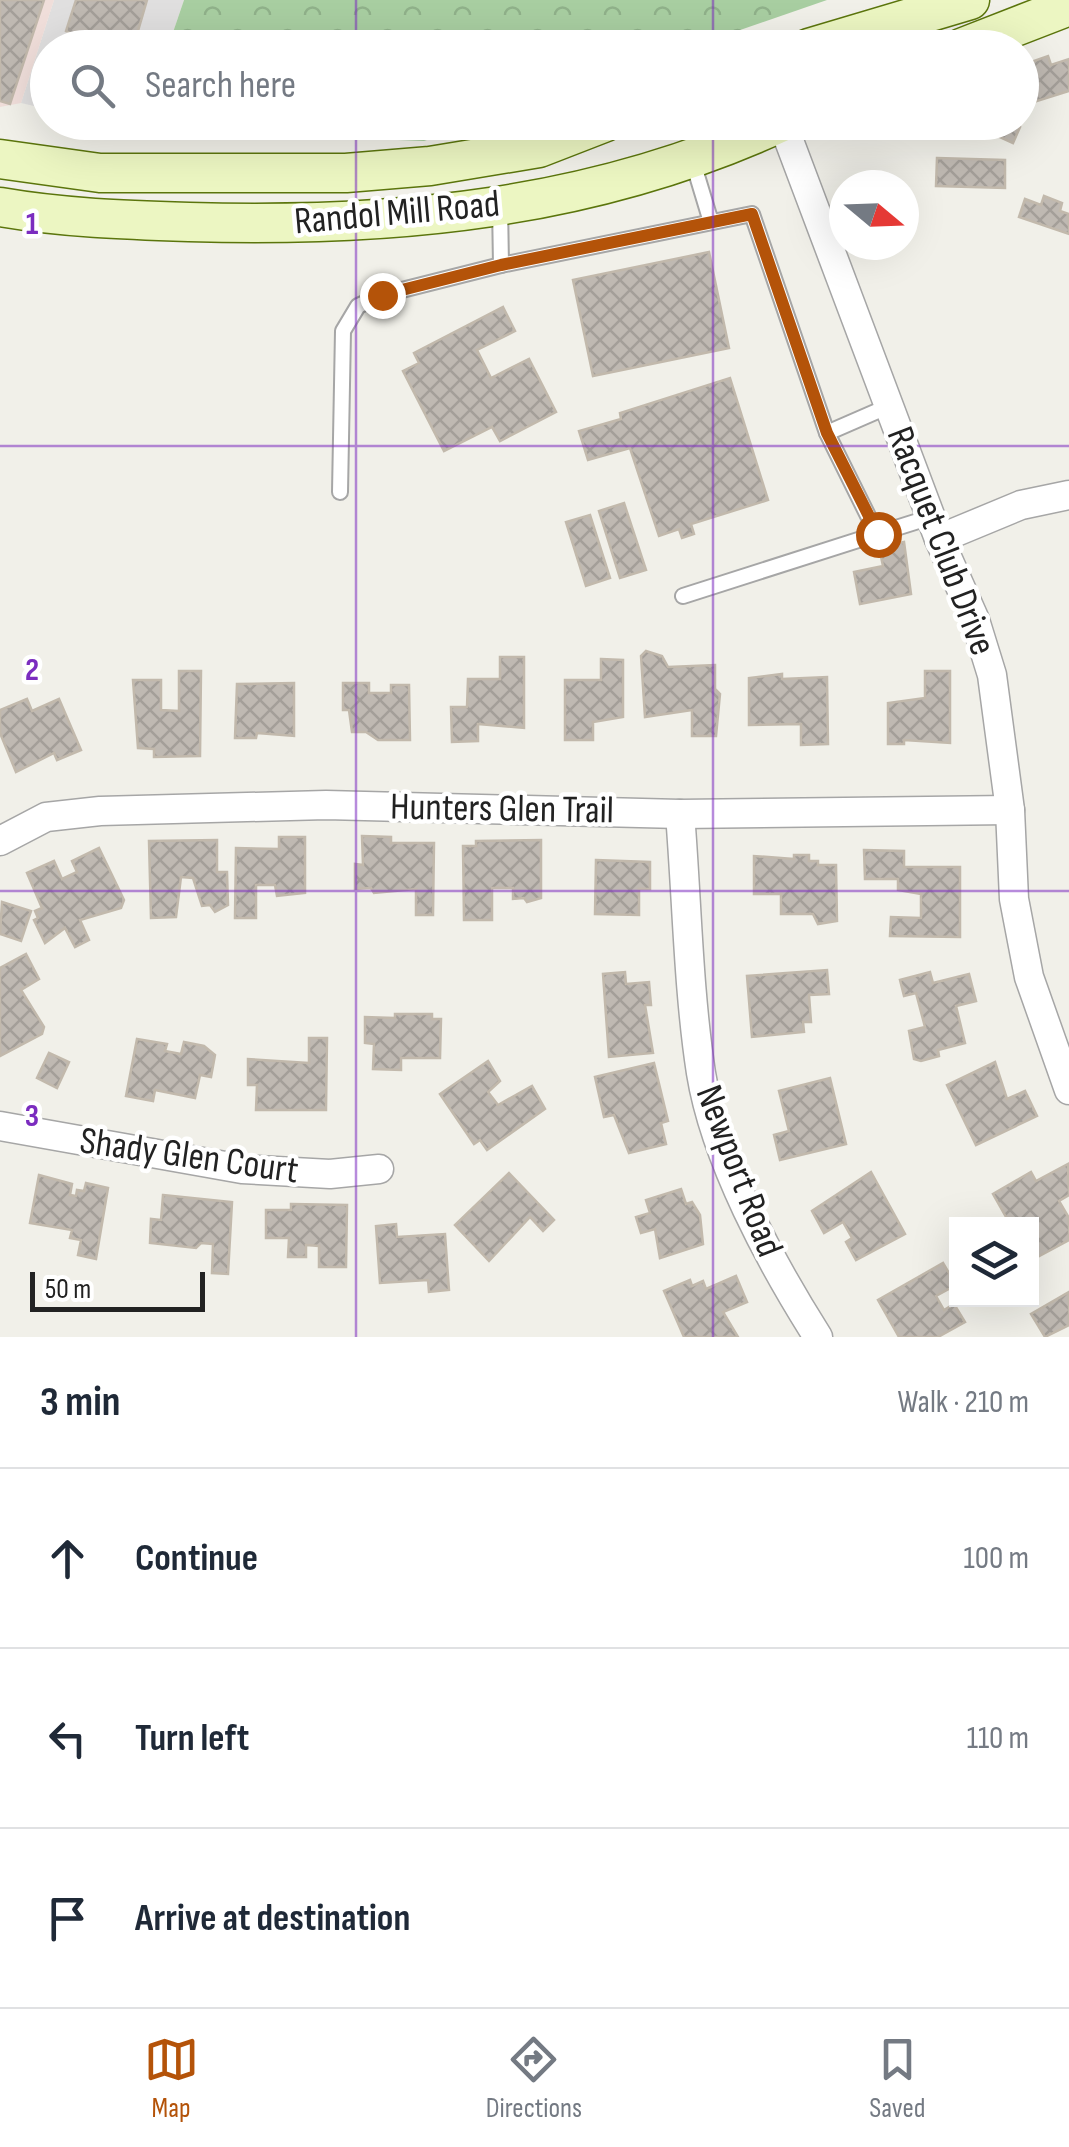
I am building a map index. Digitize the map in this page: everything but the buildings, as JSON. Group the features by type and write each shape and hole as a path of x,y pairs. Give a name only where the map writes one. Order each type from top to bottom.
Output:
{"main road":[{"path":"869,30 970,0"},
{"path":"1007,30 1069,6"},
{"name":"Randol Mill Road","path":"0,159 100,173 346,173 430,166 539,148 560,140"},
{"name":"Randol Mill Road","path":"0,207 97,219 324,226 571,195 692,159 738,140"}],"street":[{"name":"Racquet Club Drive","path":"789,140 935,528 975,620 992,675 1010,810 1014,899 1030,977 1069,1090"},
{"path":"935,528 1069,496"},
{"name":"Hunters Glen Trail","path":"0,841 46,817 100,811 326,805 680,814 1010,810"},
{"name":"Newport Road","path":"680,814 702,1075 746,1206 775,1270 818,1337"},
{"name":"Shady Glen Court","path":"0,1126 242,1169 330,1174 379,1169"}],"lane":[{"path":"692,159 711,222"},
{"path":"500,204 501,265"},
{"path":"340,492 343,331 358,306 382,295 501,265 752,214 827,433 878,534"},
{"path":"827,433 889,406"},
{"path":"683,596 878,534 935,528"}],"shaded area":[{"path":"0,0 54,0 44,30 30,30 30,75 21,103 0,107"},
{"path":"54,0 184,0 174,30 44,30"},
{"path":"30,75 30,105 21,103"}],"green space":[{"path":"184,0 827,0 740,30 174,30"}],"route":[{"path":"382,295 501,265 752,214 827,433 878,534"}]}
